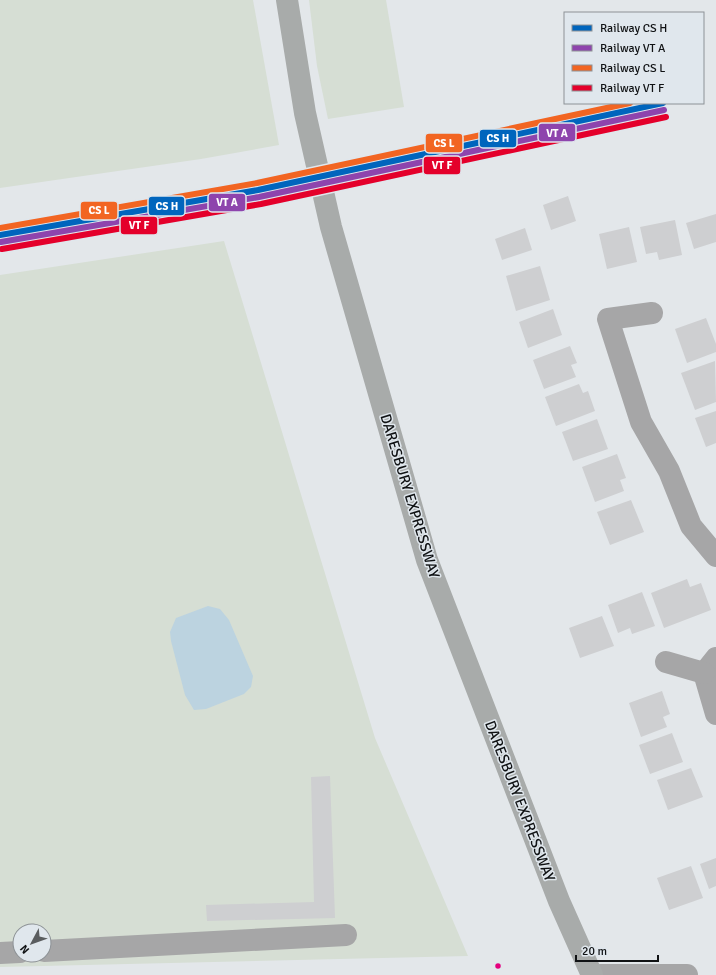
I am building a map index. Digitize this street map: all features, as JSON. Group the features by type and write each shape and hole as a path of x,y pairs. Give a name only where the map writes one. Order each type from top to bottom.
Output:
{"main road":[{"name":"DARESBURY EXPRESSWAY","path":"287,0 305,113 331,227 427,560 558,901 592,975"}],"street":[{"path":"652,313 608,319 641,422 669,471 690,526 716,556"},
{"path":"666,662 710,666 716,714"},
{"path":"52,951 346,935"},
{"path":"0,953 12,952"},
{"path":"600,975 687,975"}],"shaded area":[{"path":"0,0 253,0 279,145 201,159 0,188"},
{"path":"309,0 386,0 404,107 328,119 317,66"},
{"path":"224,241 375,738 468,956 0,967 0,275"}],"water":[{"path":"208,606 220,609 229,620 253,676 251,687 244,694 206,709 194,710 185,695 170,632 176,618"}],"building":[{"path":"568,196 576,221 551,230 543,205"},
{"path":"716,214 716,242 694,249 686,223"},
{"path":"675,220 682,255 659,260 657,252 646,254 640,227"},
{"path":"629,227 637,262 607,269 599,234"},
{"path":"525,228 532,250 502,260 495,239"},
{"path":"540,266 550,300 516,311 506,276"},
{"path":"553,309 562,335 528,348 519,322"},
{"path":"706,318 716,344 716,352 687,363 675,329"},
{"path":"570,346 577,363 571,365 576,377 544,389 533,360"},
{"path":"715,361 716,402 695,410 681,373"},
{"path":"579,384 583,393 588,391 595,411 556,426 545,397"},
{"path":"716,411 716,443 706,447 695,418"},
{"path":"597,419 608,449 573,461 562,432"},
{"path":"617,454 626,478 620,480 624,491 595,502 582,467"},
{"path":"631,500 644,532 610,545 597,512"},
{"path":"687,579 690,587 701,583 711,610 664,628 651,593"},
{"path":"642,592 655,626 632,634 630,628 618,633 608,605"},
{"path":"602,616 614,646 580,658 569,628"},
{"path":"662,691 670,714 663,717 667,727 641,737 629,703"},
{"path":"672,733 683,762 650,774 639,745"},
{"path":"691,768 703,797 668,810 657,780"},
{"path":"330,776 335,918 207,921 206,905 314,902 311,777"},
{"path":"716,858 716,886 709,889 700,864"},
{"path":"691,866 703,898 669,910 657,878"}],"transit line":[{"path":"0,228 257,183 625,104"},
{"path":"0,235 258,190 658,104"},
{"path":"1,242 259,197 664,110"},
{"path":"2,249 261,204 666,117"}]}
